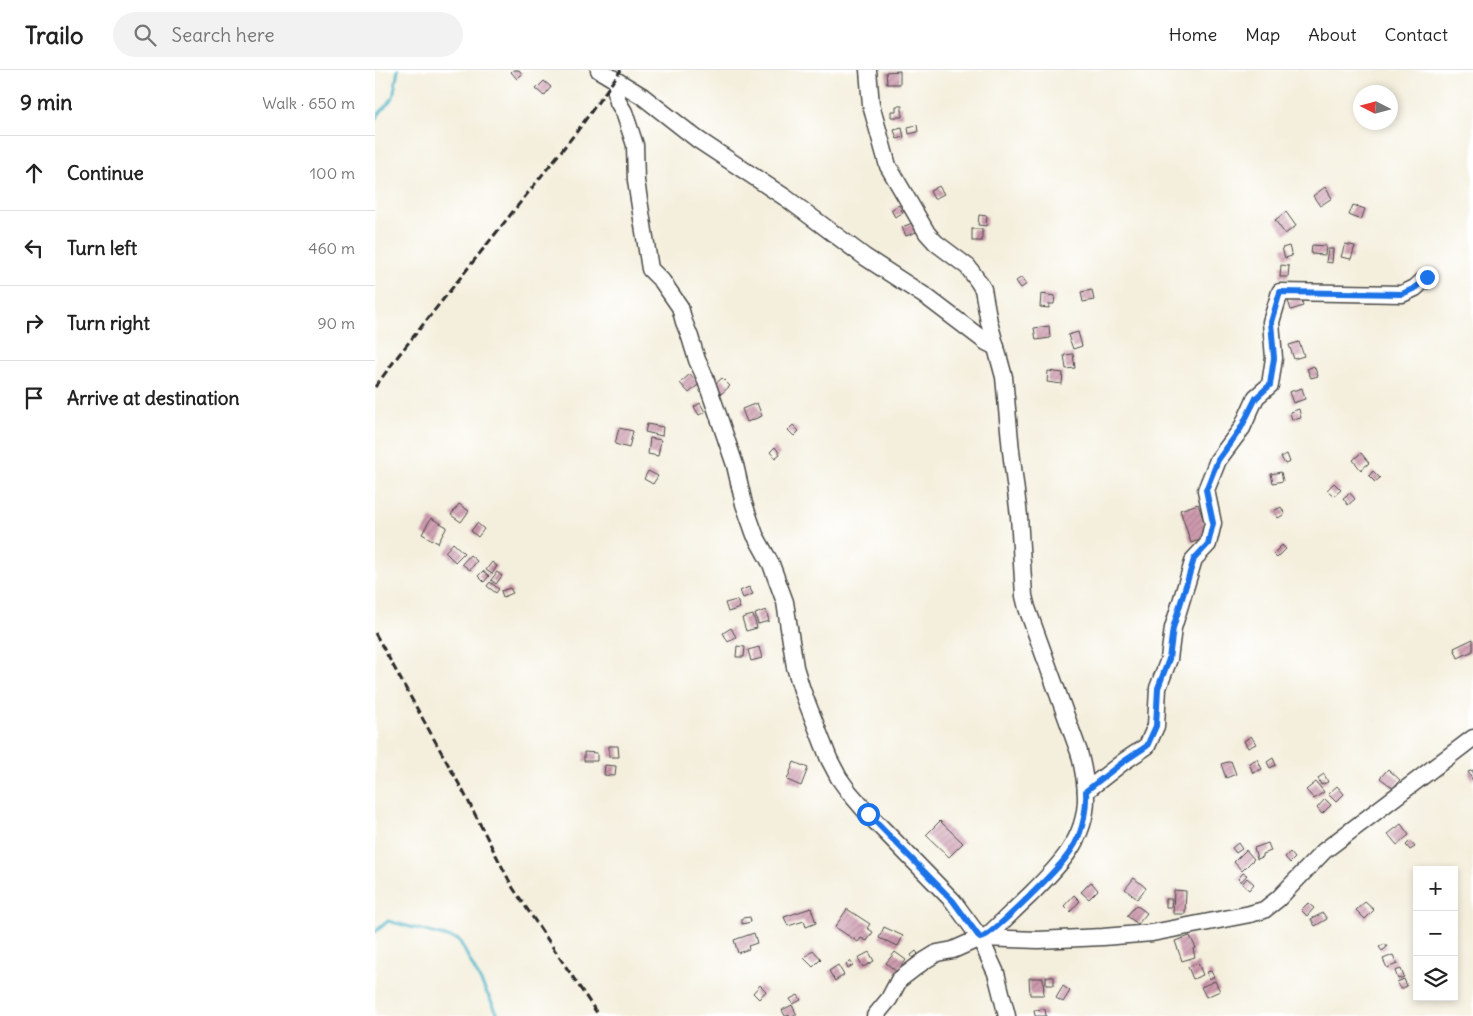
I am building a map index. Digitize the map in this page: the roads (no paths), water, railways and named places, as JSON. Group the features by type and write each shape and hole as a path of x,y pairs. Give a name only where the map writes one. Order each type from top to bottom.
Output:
{"street":[{"path":"599,70 641,96 697,139 786,198 865,257 928,298 995,347"},
{"path":"868,70 871,105 888,166 927,233 936,243 968,267 979,281 986,300 989,322 1005,391 1019,516 1024,596 1079,752 1085,776 1086,791 1083,822 1076,842 1066,858 983,938 953,950 937,953 923,961 899,980 889,999 875,1016"},
{"path":"618,82 616,92 618,102 624,112 635,145 636,181 650,269 680,307 683,322 723,428 735,465 744,504 755,535 771,564 785,602 795,666 802,690 829,759 849,792 953,901 983,938 996,973 1007,1016"},
{"path":"1086,791 1147,746 1156,726 1158,688 1169,659 1173,628 1194,559 1208,544 1213,523 1206,490 1218,460 1241,428 1256,398 1270,385 1274,358 1271,322 1280,292 1402,294 1415,288 1427,277"},
{"path":"983,938 1039,940 1152,933 1264,910 1278,899 1325,852 1473,738"}],"waterway":[{"path":"375,119 393,97 398,70"},
{"path":"375,932 388,921 459,940 499,1016"}],"railway":[{"path":"375,387 578,130 621,70"},
{"path":"375,633 464,793 513,888 599,1016"}]}
